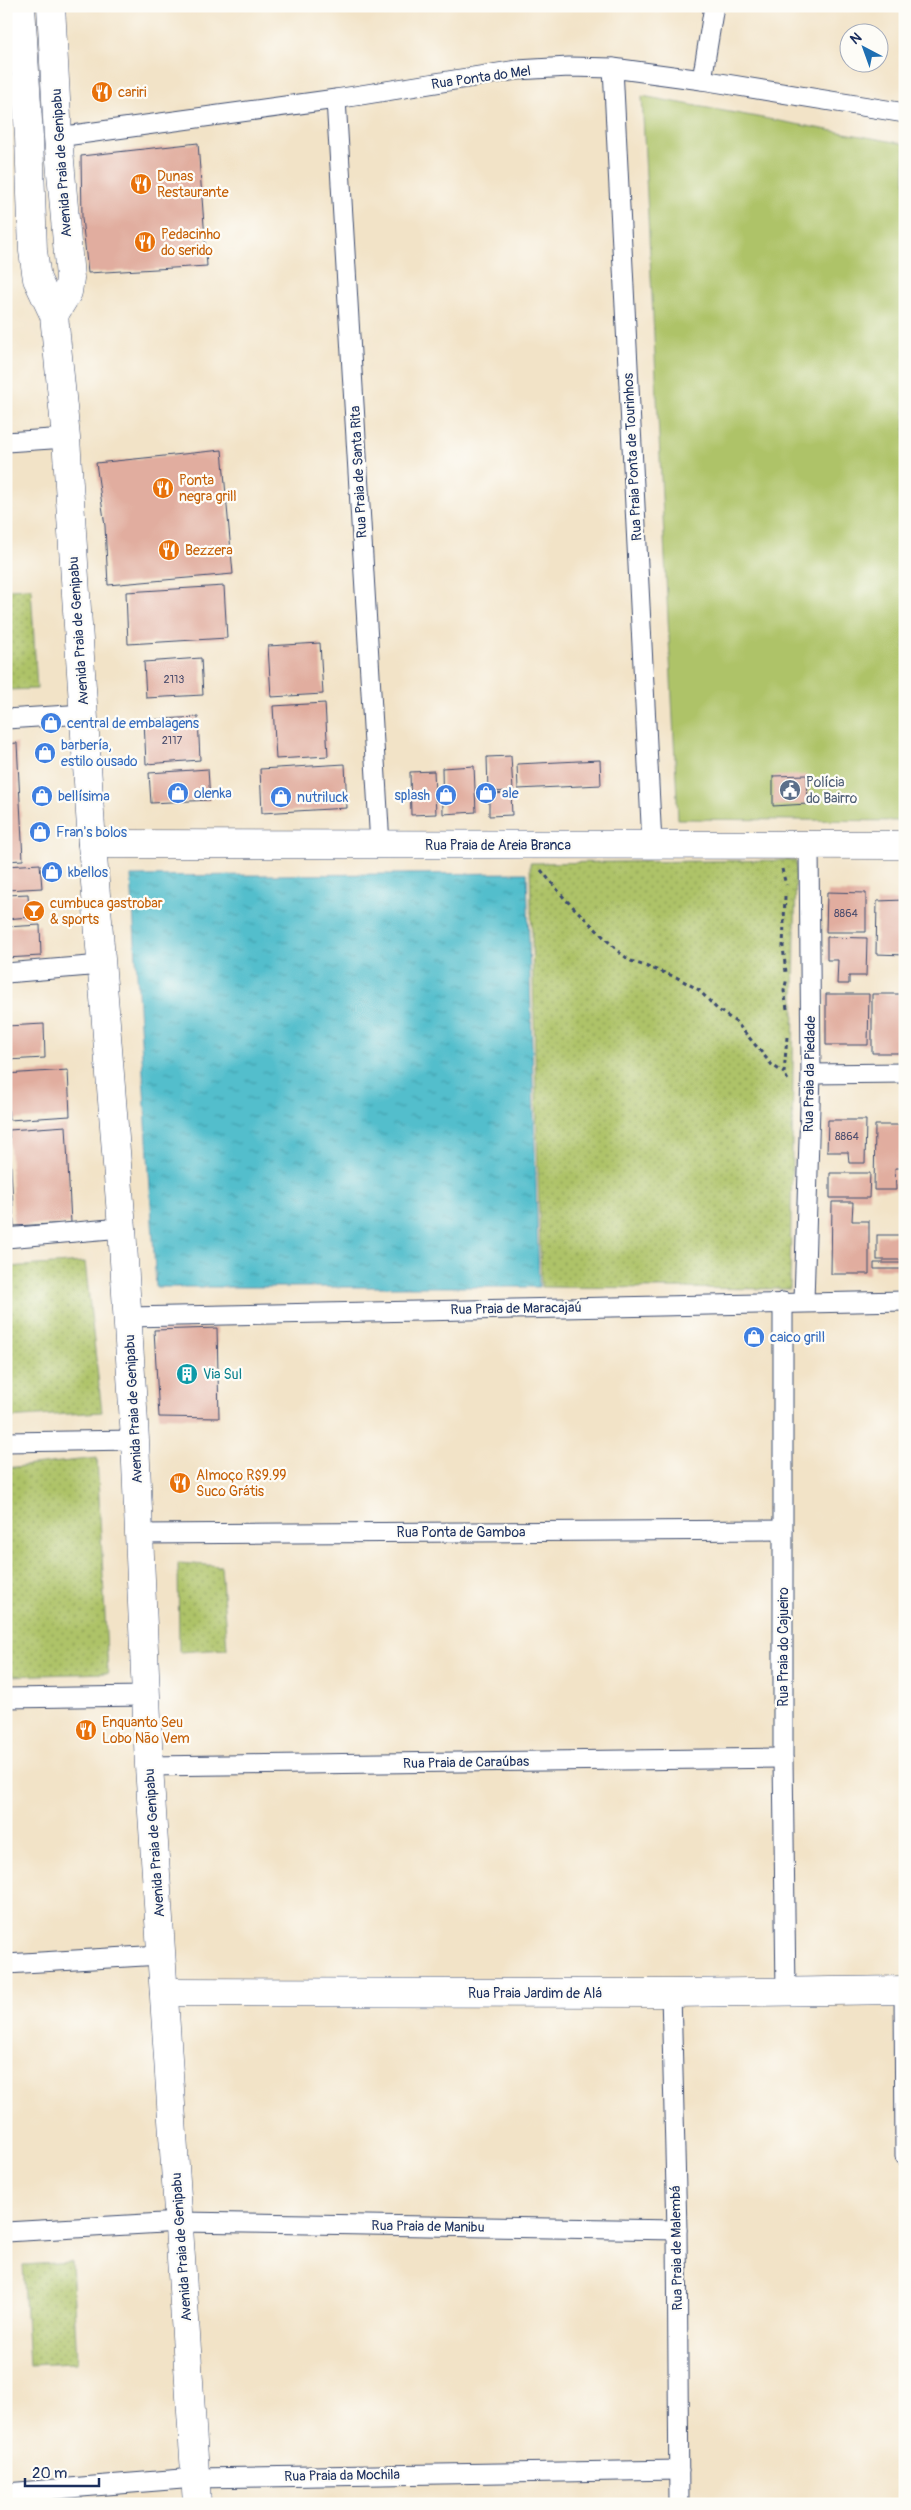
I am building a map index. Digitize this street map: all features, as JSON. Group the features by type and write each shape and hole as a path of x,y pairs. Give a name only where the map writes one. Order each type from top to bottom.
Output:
{"main road":[{"name":"Avenida Praia de Genipabu","path":"21,6 29,137 33,251 37,279 54,315 66,438 92,844 122,1228 135,1440 149,1766 196,2491"},
{"name":"Avenida Praia de Genipabu","path":"51,6 58,137 70,278 68,292 54,315"},
{"name":"Rua Praia de Areia Branca","path":"92,844 652,844 809,847 905,845"},
{"name":"Rua Praia Jardim de Alá","path":"164,1992 671,1993 904,1990"}],"street":[{"path":"702,80 714,6"},
{"name":"Rua Ponta do Mel","path":"58,137 336,99 517,70 569,67 613,68 702,80 905,113"},
{"name":"Rua Praia Ponta de Tourinhos","path":"613,68 652,844"},
{"name":"Rua Praia de Santa Rita","path":"336,99 380,845"},
{"path":"6,442 66,438"},
{"path":"6,718 84,714"},
{"name":"Rua Praia da Piedade","path":"804,1301 810,1074 809,847"},
{"path":"6,973 101,965"},
{"path":"810,1074 905,1073"},
{"path":"6,1238 122,1228"},
{"name":"Rua Praia de Maracajaú","path":"128,1317 804,1301 905,1301"},
{"name":"Rua Praia do Cajueiro","path":"783,1302 783,1758 786,1992"},
{"path":"6,1442 135,1440"},
{"name":"Rua Ponta de Gamboa","path":"139,1534 783,1530"},
{"path":"6,1698 146,1696"},
{"name":"Rua Praia de Caraúbas","path":"149,1766 783,1758"},
{"path":"6,1964 161,1955"},
{"path":"904,1990 905,2156"},
{"name":"Rua Praia de Malembá","path":"671,1993 677,2230 679,2504"},
{"name":"Rua Praia de Manibu","path":"6,2232 180,2222 677,2230"},
{"name":"Rua Praia da Mochila","path":"6,2493 196,2491 679,2470"}],"path":[{"path":"779,863 786,884 783,947 787,978 784,992 787,1013"},
{"path":"539,868 565,899 620,953 631,961 676,977 698,990 717,1009 736,1022 772,1064 784,1073"},
{"path":"788,1028 784,1073 787,1081 796,1086"}],"green space":[{"path":"642,96 905,144 905,821 678,819"},
{"path":"6,190 11,266 6,266"},
{"path":"31,588 37,689 6,690 6,589"},
{"path":"796,860 790,1289 541,1287 530,863"},
{"path":"85,1262 102,1412 6,1418 6,1267"},
{"path":"97,1458 108,1673 6,1676 6,1468"},
{"path":"178,1563 221,1566 227,1649 179,1652"},
{"path":"72,2262 77,2363 29,2365 23,2265"}],"water":[{"path":"527,873 539,1287 156,1287 131,876"}],"building":[{"path":"198,143 207,266 88,273 82,218 81,156"},
{"path":"222,450 233,574 108,585 105,526 96,463"},
{"path":"224,586 227,638 128,644 126,592"},
{"path":"320,643 323,694 271,697 268,646"},
{"path":"201,658 203,695 146,698 144,662"},
{"path":"325,703 328,756 276,759 273,706"},
{"path":"198,717 200,760 146,764 144,720"},
{"path":"17,743 23,860 6,861 6,744"},
{"path":"511,756 513,791 488,792 487,757"},
{"path":"600,760 601,785 518,789 517,764"},
{"path":"345,764 347,808 262,813 260,769"},
{"path":"474,766 476,812 443,814 442,768"},
{"path":"208,769 210,800 151,803 149,773"},
{"path":"434,771 436,814 411,815 410,772"},
{"name":"Polícia do Bairro","path":"807,775 808,804 773,806 773,776"},
{"path":"511,793 512,815 489,816 489,794"},
{"path":"40,864 42,888 6,890 6,866"},
{"path":"827,892 866,893 866,932 826,932"},
{"path":"28,894 29,917 6,919 6,895"},
{"path":"905,900 905,955 876,954 877,901"},
{"path":"40,925 41,956 6,958 6,927"},
{"path":"827,937 867,938 866,976 849,976 849,984 837,984 838,960 827,960"},
{"path":"826,994 869,994 868,1045 826,1045"},
{"path":"872,994 903,994 905,1053 872,1053"},
{"path":"44,1024 45,1058 7,1060 6,1026"},
{"path":"68,1070 70,1116 9,1120 6,1074"},
{"path":"828,1120 866,1120 865,1163 849,1163 848,1152 827,1152"},
{"path":"875,1125 905,1125 905,1168 895,1168 896,1190 874,1190"},
{"path":"66,1126 71,1223 14,1226 9,1130"},
{"path":"830,1173 870,1173 869,1198 830,1198"},
{"path":"832,1202 853,1202 852,1221 869,1221 869,1274 831,1274"},
{"path":"877,1235 905,1235 905,1260 877,1260"},
{"path":"874,1263 905,1263 905,1286 902,1286 902,1269 874,1269"},
{"name":"Via Sul","path":"217,1328 219,1418 159,1417 154,1330"}],"place":[{"name":"cariri","path":"102,92"},
{"name":"Dunas Restaurante","path":"141,184"},
{"name":"Pedacinho do serido","path":"145,242"},
{"name":"Ponta negra grill","path":"163,488"},
{"name":"Bezzera","path":"169,550"},
{"name":"central de embalagens","path":"51,723"},
{"name":"barbería, estilo ousado","path":"45,753"},
{"name":"Polícia do Bairro","path":"790,790"},
{"name":"olenka","path":"178,793"},
{"name":"ale","path":"486,793"},
{"name":"splash","path":"446,795"},
{"name":"bellísima","path":"42,796"},
{"name":"nutriluck","path":"281,797"},
{"name":"Fran's bolos","path":"40,832"},
{"name":"kbellos","path":"52,872"},
{"name":"cumbuca gastrobar & sports","path":"34,911"},
{"name":"caico grill","path":"754,1337"},
{"name":"Via Sul","path":"187,1374"},
{"name":"Almoço R$9.99 Suco Grátis","path":"180,1483"},
{"name":"Enquanto Seu Lobo Não Vem","path":"86,1730"}]}
